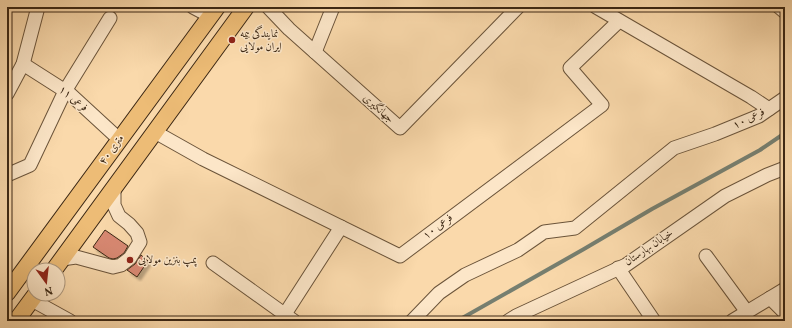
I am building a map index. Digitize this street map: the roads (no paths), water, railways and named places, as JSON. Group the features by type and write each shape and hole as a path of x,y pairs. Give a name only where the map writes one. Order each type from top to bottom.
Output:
{"main road":[{"path":"60,262 246,7"},
{"name":"۴۰ متری","path":"7,293 213,11"},
{"path":"16,321 30,302"}],"street":[{"path":"7,94 23,64 38,7"},
{"path":"193,7 213,11"},
{"name":"جهانگیری","path":"268,7 314,52 400,128 518,7"},
{"path":"314,52 333,7"},
{"path":"596,7 752,96 768,109"},
{"path":"779,7 785,12"},
{"path":"7,174 30,164 65,91 110,18"},
{"name":"فرعی ۱۰","path":"155,132 203,159 400,256 602,104 570,68 619,20"},
{"name":"فرعی ۱۱","path":"23,64 65,91 120,140"},
{"name":"فرعی ۱۰","path":"412,321 439,293 465,275 518,250 544,232 575,228 674,148 715,134 759,116 785,98"},
{"name":"خیابان بهارستان","path":"508,321 626,265 725,196 767,175 785,168"},
{"path":"65,262 76,257 113,266 121,265 130,258 140,242 137,233 119,216 114,205 114,188"},
{"path":"213,263 290,318 341,227"},
{"path":"706,256 747,312"},
{"path":"618,268 654,321"},
{"path":"732,321 785,289"},
{"path":"770,298 785,313"},
{"path":"42,302 70,321"}],"waterway":[{"path":"457,321 652,209 760,150 785,133"}],"place":[{"name":"نمایندگی بیمه ایران مولایی","path":"232,40"},
{"name":"پمپ بنزین مولایی","path":"130,260"}]}
